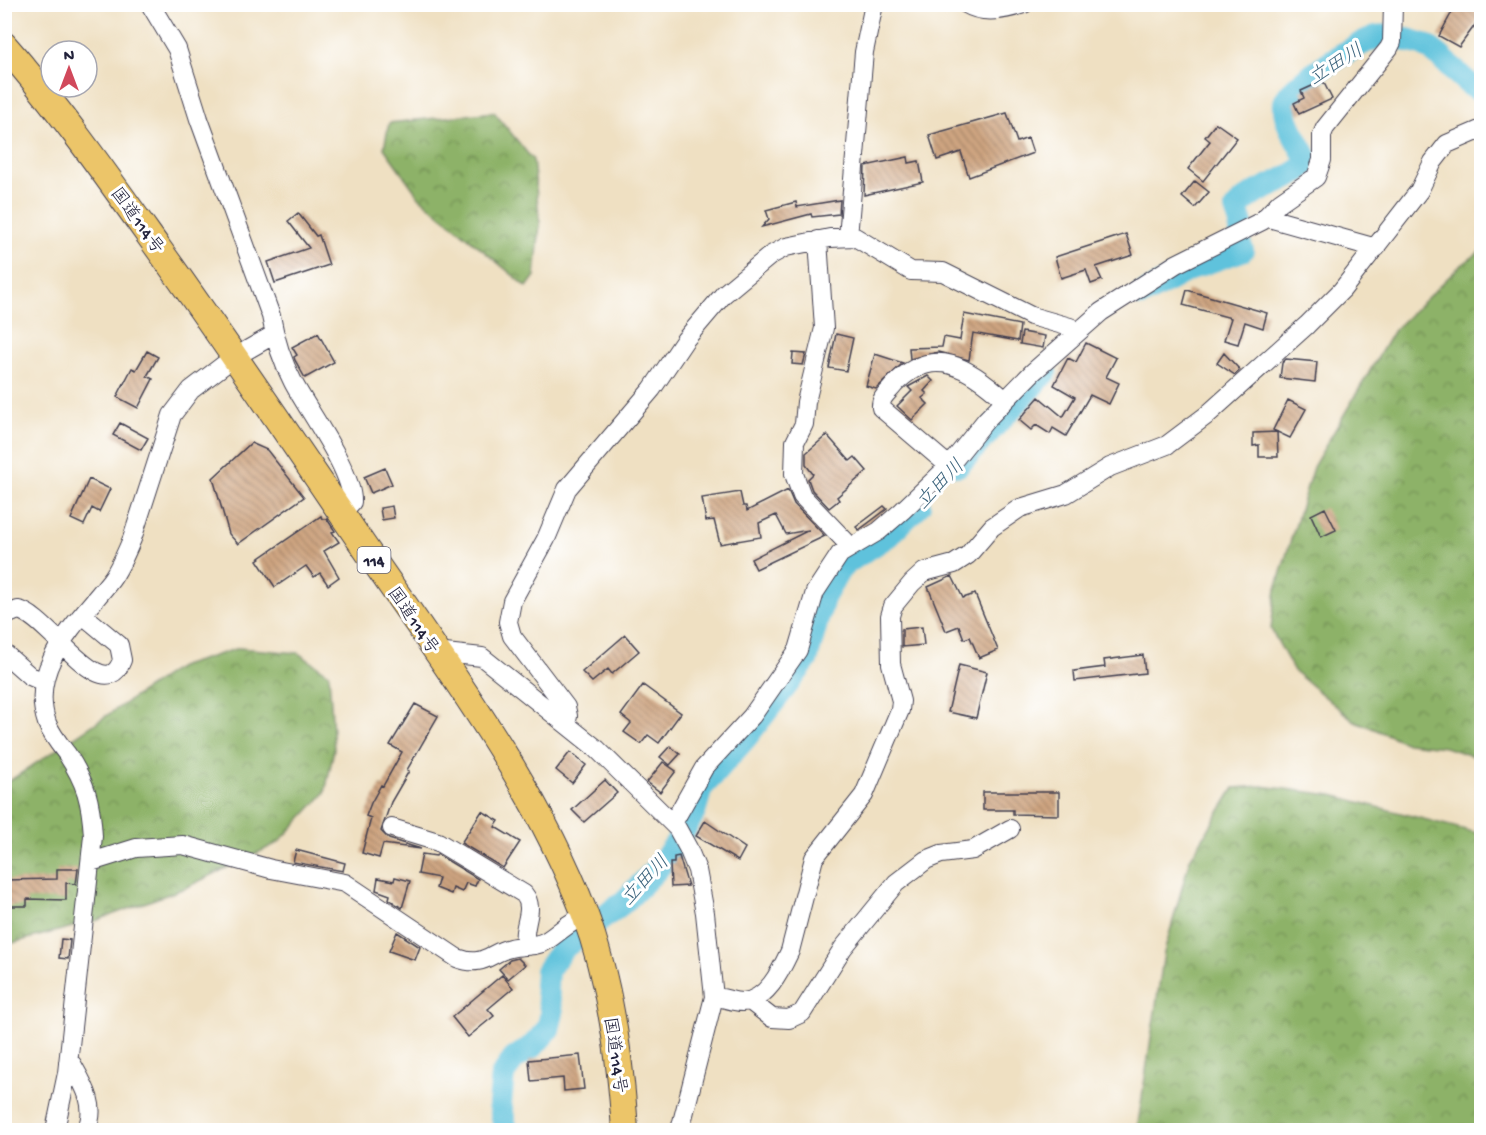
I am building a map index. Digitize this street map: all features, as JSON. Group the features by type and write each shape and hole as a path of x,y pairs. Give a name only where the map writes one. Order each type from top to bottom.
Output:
{"highway":[{"name":"国道114号","path":"4,45 44,90 120,194 342,513 504,755 542,820 585,916 597,952 614,1026 625,1131"}],"street":[{"path":"150,4 177,49 184,66 200,119 262,288 275,334 292,380 334,452 349,488 352,502 342,513"},
{"path":"848,237 864,52 874,4"},
{"path":"966,4 981,10 999,10 1024,4"},
{"path":"673,823 704,768 752,716 798,650 821,578 840,554 879,531 949,466 1005,400 1075,333 1101,312 1176,264 1265,217 1280,202 1316,177 1322,160 1322,135 1325,128 1392,42 1393,4"},
{"path":"750,1001 765,992 784,964 790,951 814,858 864,795 900,710 901,701 891,664 890,616 893,606 907,589 924,572 954,564 968,555 992,527 1020,508 1066,494 1110,467 1167,445 1207,415 1307,325 1342,290 1419,191 1433,162 1447,144 1482,129"},
{"path":"1265,217 1376,248"},
{"path":"566,724 568,716 566,707 512,636 508,622 512,601 546,539 567,489 652,388 685,340 724,294 771,255 786,247 818,240 848,237 862,240 911,272 943,272 1031,316 1070,327 1075,333"},
{"path":"818,240 824,328 806,402 804,424 795,442 794,474 802,496 851,547"},
{"path":"247,350 275,334"},
{"path":"949,466 881,408 881,399 917,365 938,362 964,369 981,378 1005,400"},
{"path":"54,1131 68,1063 93,836 84,782 47,723 44,682 51,661 62,642 112,578 132,540 172,415 191,390 225,364"},
{"path":"4,616 12,611 25,611 43,623 91,672 107,675 117,670 122,660 119,645 82,615"},
{"path":"436,652 482,657 597,748 673,823 688,848 697,870 711,958 714,997 680,1131"},
{"path":"4,653 30,676 44,682"},
{"path":"392,828 438,842 524,894 530,907 523,932 526,945"},
{"path":"714,997 750,1001 772,1018 789,1019 801,1013 843,948 896,883 926,860 941,854 973,850 1010,829"},
{"path":"91,862 136,848 164,844 191,846 271,868 345,883 390,915 463,960 486,960 505,949 544,942 568,922 585,916"},
{"path":"68,1063 72,1064 88,1093 91,1115 86,1131"}],"green space":[{"path":"494,112 533,160 540,224 535,276 527,287 419,197 384,148 389,123"},
{"path":"1481,251 1481,759 1445,747 1407,743 1353,720 1294,671 1271,629 1276,589 1313,467 1394,330 1459,267"},
{"path":"239,648 298,653 329,674 334,749 325,793 278,843 185,888 95,921 5,945 5,784 179,667"},
{"path":"1262,786 1332,795 1481,834 1481,1130 1137,1130 1164,953 1190,859 1234,788"}],"building":[{"path":"1442,4 1471,4 1482,10 1475,25 1459,47 1439,36 1452,12"},
{"path":"1323,81 1332,99 1299,114 1294,103 1304,98 1301,91"},
{"path":"1007,113 1017,142 1028,138 1033,153 969,177 961,152 937,160 929,135"},
{"path":"1216,123 1237,138 1203,181 1188,169 1210,141 1205,137"},
{"path":"908,157 909,163 919,161 923,182 864,195 865,166"},
{"path":"1195,181 1209,192 1195,208 1182,197"},
{"path":"840,200 839,214 812,217 811,214 762,227 769,219 766,210 796,202 797,207"},
{"path":"298,213 316,236 319,235 329,265 275,283 268,262 309,248 288,221"},
{"path":"1126,234 1133,255 1096,267 1102,280 1091,284 1086,270 1061,278 1055,257"},
{"path":"1187,290 1267,313 1263,328 1245,322 1238,344 1224,340 1231,318 1183,305"},
{"path":"964,314 1020,325 1018,341 973,333 969,360 938,352 910,359 909,348 942,347 944,337 960,340"},
{"path":"1022,332 1045,336 1043,348 1020,344"},
{"path":"318,333 334,362 305,378 295,360 294,357 297,355 292,347"},
{"path":"836,334 853,338 846,371 829,368"},
{"path":"1086,343 1116,358 1106,377 1119,383 1109,404 1090,395 1066,436 1053,428 1050,434 1036,425 1031,430 1019,420 1039,397 1063,417 1075,397 1054,385 1068,358 1076,362"},
{"path":"147,351 158,357 147,376 153,379 138,408 117,397 132,368 136,370"},
{"path":"793,353 806,354 803,365 792,364"},
{"path":"1224,353 1240,370 1235,375 1217,363"},
{"path":"875,354 903,363 876,389 866,386"},
{"path":"1286,359 1317,362 1315,382 1280,378 1282,363"},
{"path":"928,376 933,381 924,391 927,394 922,398 928,404 912,420 897,406 912,391 908,387"},
{"path":"1288,400 1306,409 1290,438 1273,430"},
{"path":"120,423 148,438 141,450 113,435"},
{"path":"1277,432 1278,457 1259,457 1259,445 1253,446 1253,433"},
{"path":"827,435 850,461 855,457 867,471 837,497 839,500 829,508 812,490 808,479 813,474 806,465 806,453"},
{"path":"251,443 267,450 304,497 238,544 229,534 213,478"},
{"path":"385,468 392,484 371,493 364,477"},
{"path":"89,479 110,489 99,512 92,508 84,525 71,519"},
{"path":"788,490 794,504 825,536 756,569 751,559 809,530 786,534 776,515 759,523 761,537 720,544 714,520 706,521 702,498 740,492 743,506 746,506 747,511"},
{"path":"392,506 394,518 382,520 380,508"},
{"path":"884,506 887,509 859,530 856,527"},
{"path":"1325,508 1336,530 1321,537 1311,515"},
{"path":"321,516 322,519 327,519 339,542 324,551 339,577 328,585 320,573 314,577 306,566 275,587 257,560"},
{"path":"952,576 963,598 975,594 998,650 979,658 970,637 964,639 959,626 946,631 928,587"},
{"path":"922,627 924,645 902,647 902,629"},
{"path":"625,635 639,651 612,674 608,669 592,682 582,672"},
{"path":"1143,655 1145,673 1075,681 1074,671 1105,667 1104,660"},
{"path":"959,665 987,672 976,718 948,712"},
{"path":"643,685 681,713 659,743 648,735 641,744 624,732 631,723 621,715"},
{"path":"415,704 438,716 391,802 381,831 389,839 421,849 383,844 379,858 362,853 371,818 366,816 381,785 383,786 402,752 390,745"},
{"path":"670,746 680,754 670,765 660,757"},
{"path":"570,752 586,765 572,783 556,770"},
{"path":"663,762 676,771 660,792 647,782"},
{"path":"605,780 617,793 584,822 572,810"},
{"path":"983,792 1059,792 1059,815 1013,814 1013,810 983,810"},
{"path":"482,811 499,821 495,827 520,842 503,868 461,843"},
{"path":"705,821 745,848 738,861 696,836"},
{"path":"296,850 345,863 343,871 293,862"},
{"path":"422,854 436,856 437,854 478,879 475,886 466,883 462,892 453,888 451,894 436,888 439,878 418,874"},
{"path":"679,856 688,886 671,887 670,863 674,863 674,857"},
{"path":"57,869 78,869 76,884 66,883 66,900 27,899 27,906 4,906 4,880 57,879"},
{"path":"395,877 410,881 402,908 389,899 390,895 376,890 378,878 394,881"},
{"path":"397,932 420,947 415,960 389,951"},
{"path":"61,939 70,940 68,959 59,958"},
{"path":"518,958 525,965 508,979 499,969 510,960"},
{"path":"502,975 513,988 488,1009 494,1016 468,1037 452,1017"},
{"path":"580,1055 584,1089 564,1091 563,1078 531,1081 529,1060"}],"waterway":[{"name":"立田川","path":"1142,295 1191,268 1242,250 1239,243 1241,224 1236,209 1252,195 1291,175 1308,162 1287,119 1285,103 1288,96 1309,76 1354,47 1376,37 1386,36 1421,44 1438,54 1467,82 1482,91"},
{"name":"立田川","path":"958,465 1045,372"},
{"name":"立田川","path":"506,1130 500,1104 503,1074 514,1059 534,1045 548,1029 552,1013 546,986 547,971 563,948 625,901 657,869 676,844 694,812 701,788 747,736 806,660 823,598 839,570 889,535 919,505"}]}
